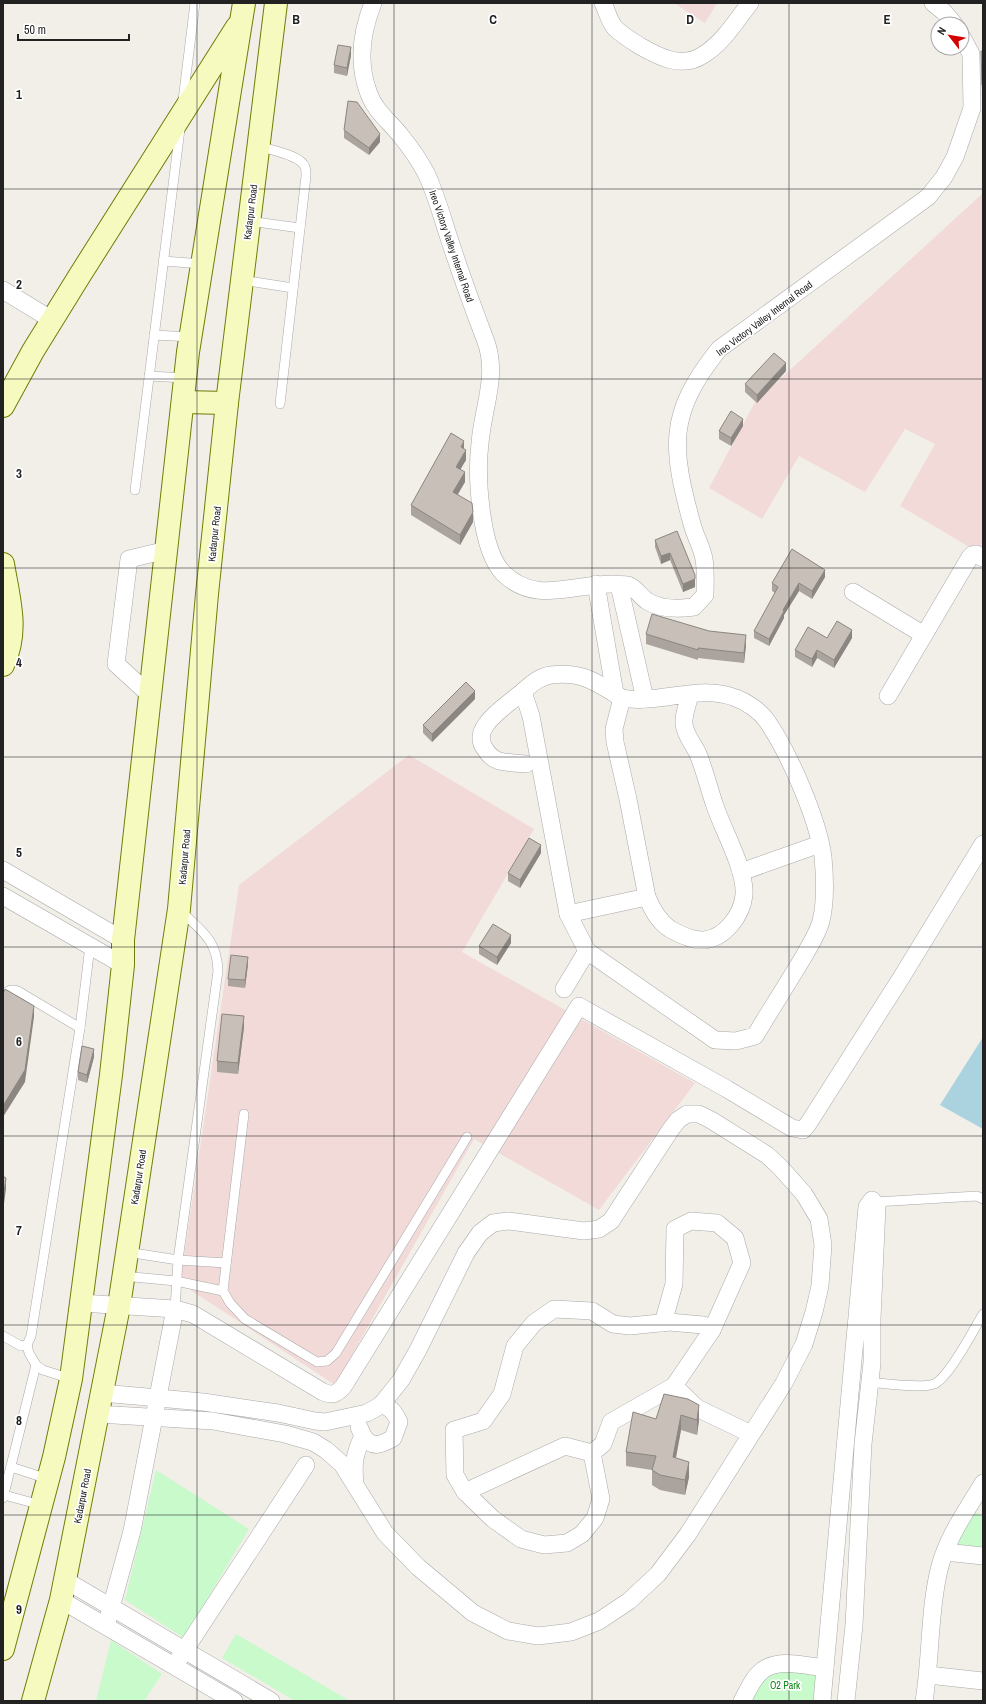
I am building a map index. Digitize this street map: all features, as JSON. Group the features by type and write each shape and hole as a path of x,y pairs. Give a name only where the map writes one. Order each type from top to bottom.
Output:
{"street":[{"name":"Kadarpur Road","path":"33,1701 63,1590 119,1306 179,909 207,594 227,403 276,3"},
{"name":"Ireo Victory Valley Internal Road","path":"374,3 366,20 362,40 361,62 369,94 374,105 402,136 426,174 434,192 468,295 487,345 492,377 480,441 478,462 484,531 489,550 503,573 514,582 535,591 548,592 596,584 628,586 636,590 647,600 657,606 670,608 694,607 705,595 704,558 696,538 686,502 676,449 679,418 685,400 702,371 719,349 928,197 944,177 955,157 972,108 970,52"},
{"path":"603,3 615,28 630,40 658,56 673,61 684,62 702,56 722,40 750,3"},
{"path":"934,3 947,16"},
{"path":"3,406 52,320 181,116 243,11"},
{"path":"3,1649 7,1621 48,1479 71,1379 111,1075 122,965 123,940 191,336 243,11"},
{"path":"3,290 52,320"},
{"path":"183,402 227,403"},
{"path":"150,696 116,664 129,559 166,550"},
{"path":"888,696 970,557 976,554 983,558"},
{"path":"3,564 12,620 12,635 9,650 3,665"},
{"path":"596,584 619,696 614,729 616,742 646,897 660,920 669,928 696,939 705,940 726,930 739,911 744,894 741,872 715,808 698,756 684,728 684,715 690,695"},
{"path":"619,585 645,699"},
{"path":"853,592 924,635"},
{"path":"523,692 533,727 568,914 587,951 715,1040 736,1041 755,1036 798,966 821,922 824,905 823,856 816,826 803,792 783,749 767,720 749,705 724,694 714,692 633,700 619,696 595,680 575,675 551,675 532,683 493,716 483,730 481,745 488,754 497,760 526,764"},
{"path":"741,872 820,844"},
{"path":"81,1303 175,1309 193,1314 323,1392 331,1395 337,1393 343,1387 579,1006 727,1089 792,1128 802,1130 808,1124 901,978 983,844"},
{"path":"3,870 123,940"},
{"path":"3,896 122,965"},
{"path":"568,914 646,897"},
{"path":"56,926 67,907"},
{"path":"564,989 587,951"},
{"path":"100,1404 155,1418 200,1420 285,1434 313,1442 326,1450 342,1464 385,1533 418,1567 473,1613 508,1631 538,1636 571,1632 598,1621 630,1601 658,1574 688,1534 784,1383 804,1344 820,1286 823,1244 819,1219 804,1194 767,1155 711,1120 699,1114 687,1114 678,1120 611,1221 599,1229 584,1231 508,1221 493,1223 480,1233 466,1253 418,1350 401,1380 374,1409 360,1420 359,1429 363,1436 370,1444 379,1446 393,1438 399,1422 396,1413 387,1407 374,1409 325,1422 254,1409 203,1402 157,1398 100,1404"},
{"path":"822,1701 867,1207 872,1200 877,1206 870,1382 863,1444 854,1625 846,1701"},
{"path":"592,1453 603,1444 612,1422 674,1386 712,1330 742,1263 735,1238 717,1223 691,1222 676,1229 674,1284 663,1323"},
{"path":"106,1626 110,1606 132,1531 175,1309"},
{"path":"592,1453 601,1499 595,1518 582,1534 566,1542 544,1545 521,1539 493,1519 465,1492 455,1475 454,1430 483,1421 502,1394 514,1346 534,1323 554,1309 592,1311 613,1324 630,1326 663,1323 703,1325 712,1330"},
{"path":"674,1386 697,1408 751,1434"},
{"path":"200,1420 203,1402"},
{"path":"250,1428 254,1409"},
{"path":"355,1484 354,1470 356,1452 363,1436"},
{"path":"465,1492 565,1446 592,1453"},
{"path":"175,1666 184,1649 306,1465"},
{"path":"924,1701 928,1675 934,1599 939,1570 945,1552 983,1483"},
{"path":"945,1552 983,1556"},
{"path":"63,1590 110,1606 271,1701"},
{"path":"63,1590 106,1626 234,1701"},
{"path":"742,1701 754,1679 763,1670 772,1665 784,1664 824,1668"},
{"path":"928,1675 983,1681"}],"lane":[{"path":"135,490 195,3"},
{"path":"259,146 294,157 302,161 306,167 280,404"},
{"path":"249,221 300,228"},
{"path":"163,261 202,264"},
{"path":"242,280 293,288"},
{"path":"154,335 191,336"},
{"path":"149,376 186,378"},
{"path":"175,1309 178,1260 218,970 218,958 214,946 179,909"},
{"path":"71,1379 43,1370 36,1365 29,1353 27,1345 31,1336 80,1028 90,946"},
{"path":"3,995 13,989 18,991 80,1028"},
{"path":"244,1114 223,1292 230,1303 245,1319 317,1362 327,1361 336,1353 467,1137"},
{"path":"875,1202 977,1196 983,1199"},
{"path":"127,1252 178,1260 226,1263"},
{"path":"123,1276 176,1281 223,1292"},
{"path":"852,1381 896,1385 935,1384 950,1369 983,1314"},
{"path":"3,1336 21,1346 27,1345"},
{"path":"36,1365 3,1497 41,1505"},
{"path":"11,1467 48,1479"}],"shaded area":[{"path":"674,3 717,3 705,23"},
{"path":"983,193 983,555 900,506 935,444 905,429 865,492 799,456 762,519 709,488 755,402"},
{"path":"409,755 534,829 462,952 695,1083 599,1210 474,1139 335,1385 180,1283 239,885"}],"green space":[{"path":"156,1470 249,1529 184,1638 125,1600"},
{"path":"970,1509 983,1517 983,1552 950,1548"},
{"path":"236,1634 350,1701 295,1701 222,1658"},
{"path":"111,1640 162,1674 144,1701 96,1701"},
{"name":"O2 Park","path":"780,1669 820,1671 817,1701 750,1701 765,1674"}],"water":[{"path":"983,1037 983,1129 940,1105"}],"building":[{"path":"338,45 351,47 347,68 334,65"},
{"path":"981,51 983,51 982,85"},
{"path":"348,101 357,102 380,134 369,148 344,130"},
{"path":"774,353 786,363 757,395 745,384"},
{"path":"731,411 743,419 731,438 719,431"},
{"path":"451,433 464,441 461,447 466,450 456,467 465,472 453,492 472,503 473,512 460,535 411,505"},
{"path":"677,531 695,575 695,579 683,584 670,553 661,556 655,540"},
{"path":"792,549 825,570 812,591 799,583 783,610 784,611 769,639 754,631 778,587 772,583"},
{"path":"652,614 709,631 746,635 744,653 698,648 698,650 646,634"},
{"path":"837,621 852,630 834,660 817,650 812,659 795,650 808,627 827,638"},
{"path":"466,682 475,691 432,734 423,725"},
{"path":"529,838 541,845 520,880 508,873"},
{"path":"493,924 511,935 497,957 479,946"},
{"path":"231,955 248,957 245,980 228,979"},
{"path":"5,989 34,1006 25,1070 3,1106 3,993"},
{"path":"222,1014 244,1016 238,1063 217,1061"},
{"path":"82,1046 94,1049 87,1075 78,1072"},
{"path":"3,1176 6,1178 3,1200"},
{"path":"664,1394 688,1399 699,1405 697,1420 681,1415 673,1457 689,1462 685,1480 660,1475 652,1470 656,1456 626,1452 633,1412 656,1419"}]}
